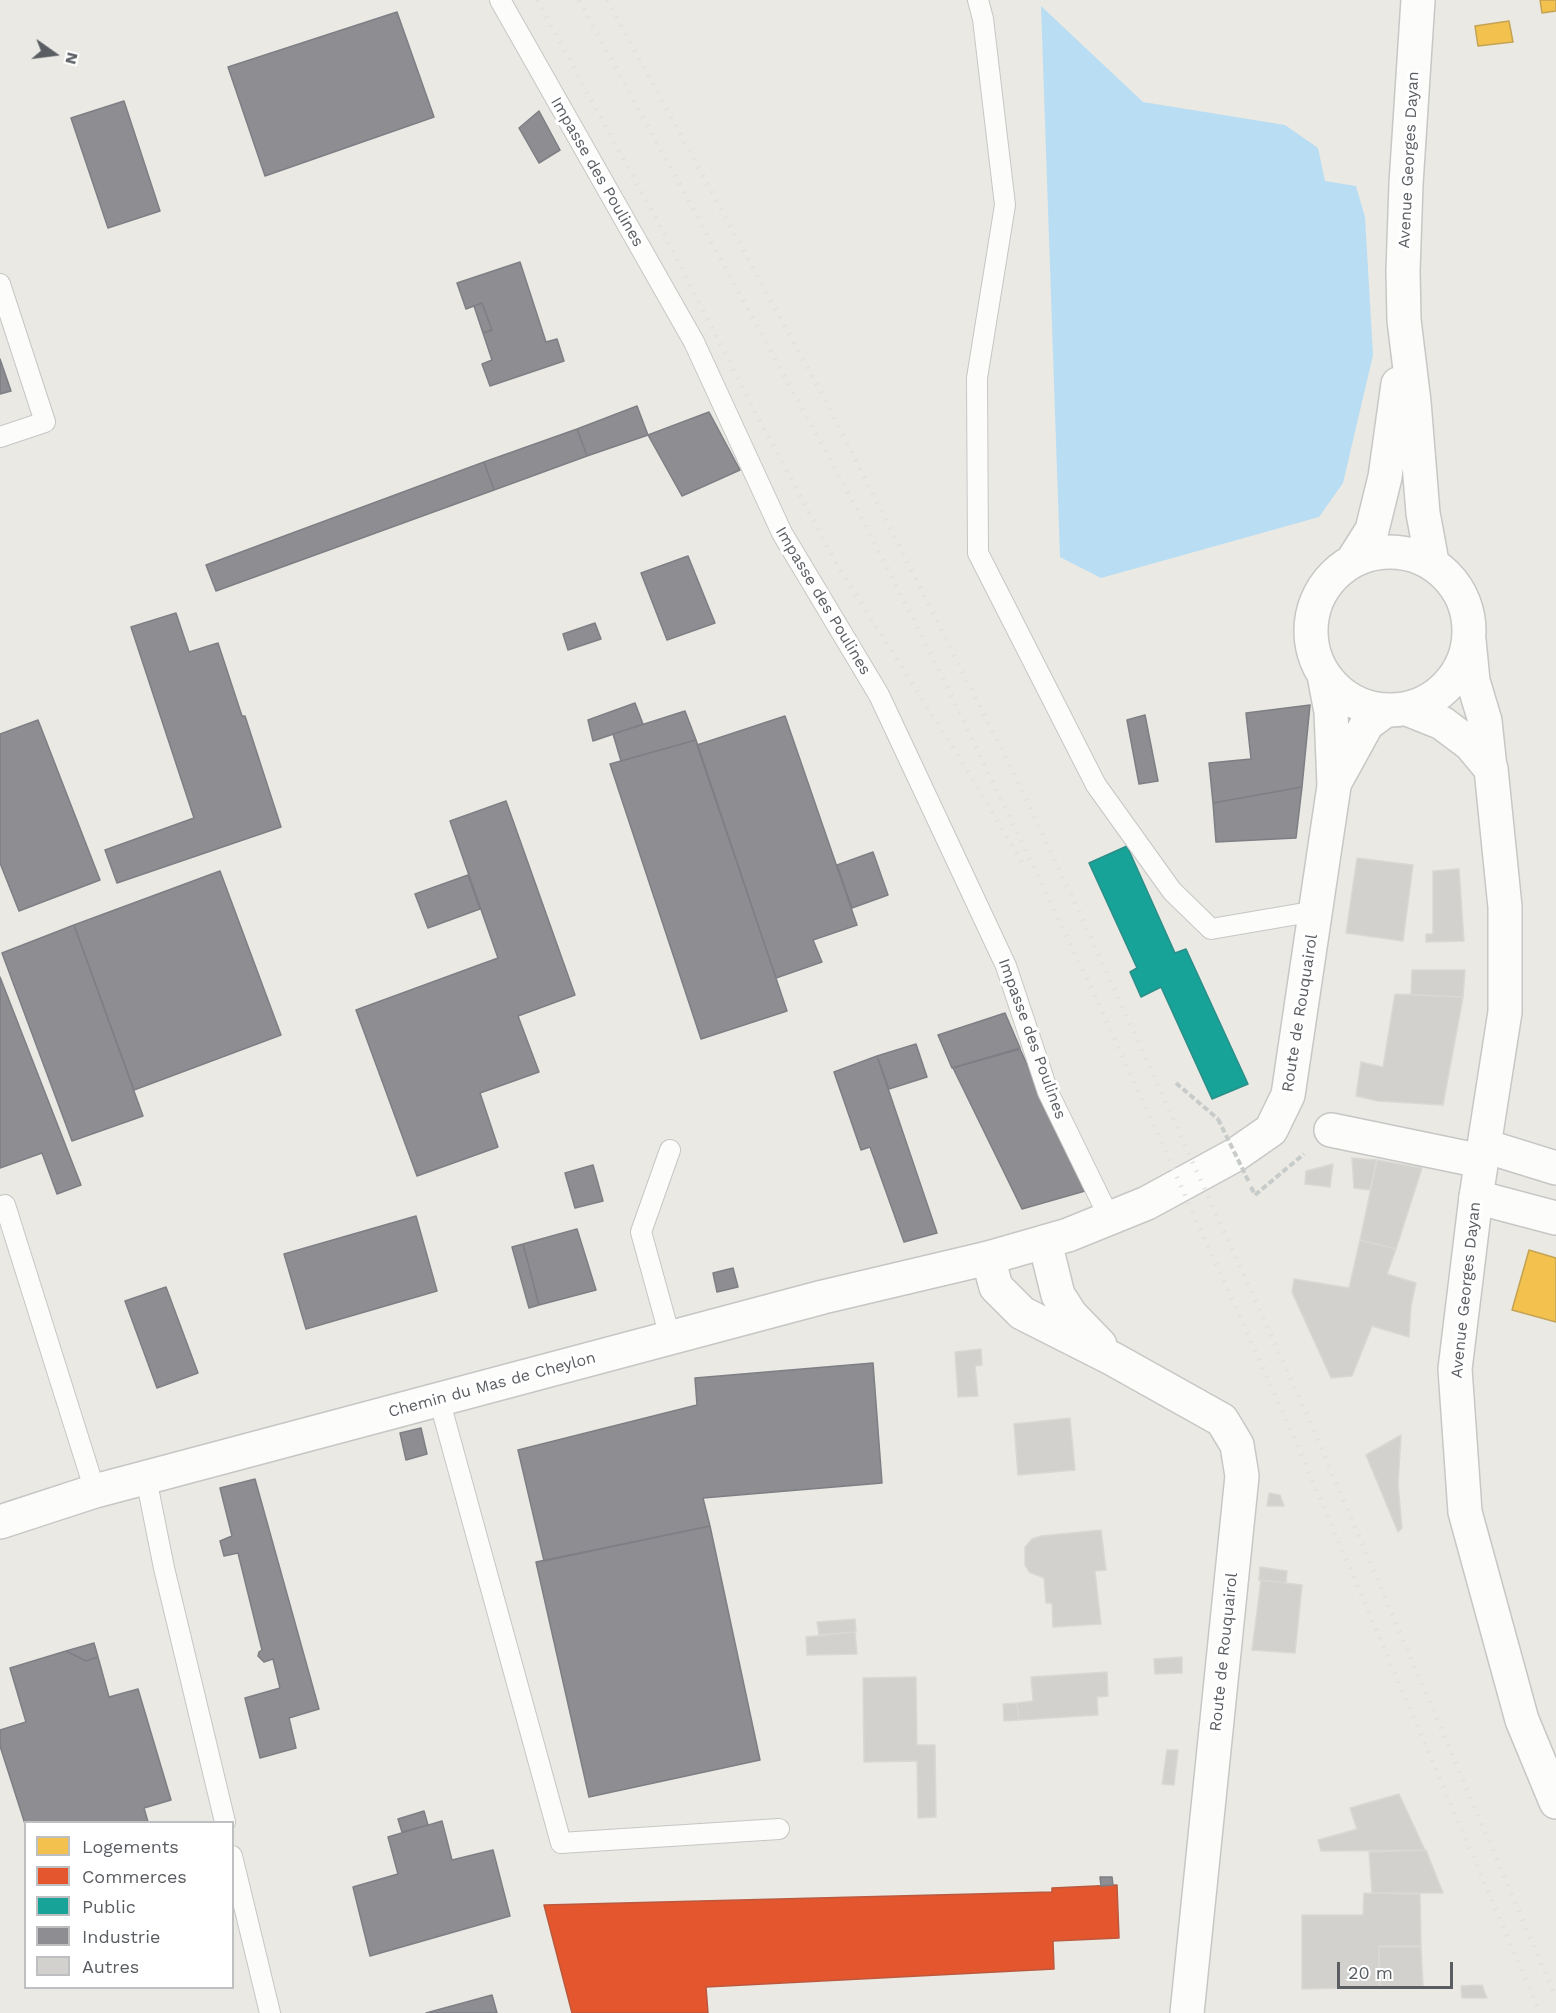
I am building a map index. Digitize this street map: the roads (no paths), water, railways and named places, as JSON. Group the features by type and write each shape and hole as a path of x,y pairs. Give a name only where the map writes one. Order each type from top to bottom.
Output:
{"street":[{"name":"Avenue Georges Dayan","path":"1353,560 1372,530 1396,406 1404,320 1406,184 1418,0"},
{"name":"Avenue Georges Dayan","path":"1404,320 1414,402 1423,513 1432,562"},
{"path":"1396,710 1430,700 1444,688 1462,663 1469,640 1468,618 1461,594 1453,582 1432,562 1401,551 1370,553 1342,566 1324,585 1313,608 1310,630 1314,652 1324,675 1332,685 1351,700 1367,707 1396,710 1442,723 1470,744 1490,768"},
{"name":"Avenue Georges Dayan","path":"1469,640 1473,681 1485,721 1505,907 1504,1012 1476,1197 1455,1369 1465,1512 1522,1720 1556,1802"},
{"name":"Route de Rouquairol","path":"1187,2013 1242,1476 1237,1445 1222,1420 1113,1359 1022,1313 996,1287 988,1258 1057,1239 1147,1203 1242,1169 1271,1130 1288,1095 1334,786 1331,712 1324,675"},
{"name":"Route de Rouquairol","path":"1334,786 1367,724 1396,710"},
{"path":"1331,1130 1556,1168"},
{"path":"1476,1197 1556,1218"},
{"name":"Route de Rouquairol","path":"1057,1239 1058,1295 1071,1315 1113,1359"},
{"name":"Chemin du Mas de Cheylon","path":"0,1522 95,1491 670,1337 823,1297 988,1258"}],"lane":[{"name":"Impasse des Poulines","path":"500,0 694,342 782,533 879,695 1006,966 1047,1092 1110,1219"},
{"path":"978,0 983,19 1005,204 977,378 978,553 1096,785 1172,891 1211,929 1316,911"},
{"path":"0,284 45,422 0,437"},
{"path":"670,1150 640,1232 670,1337"},
{"path":"5,1205 95,1491"},
{"path":"439,1399 561,1843 779,1829"},
{"path":"146,1478 164,1568 225,1821"},
{"path":"234,1864 270,2013"}],"water":[{"path":"1041,6 1143,102 1285,125 1318,148 1325,181 1356,186 1365,217 1373,355 1343,483 1319,517 1101,578 1060,557"}],"railway":[{"path":"537,0 659,224 750,402 840,570 967,770 1022,862"},
{"path":"579,0 857,509 939,670 1093,991 1290,1428 1540,2013"},
{"path":"607,0 829,407 1011,768 1073,898 1309,1419 1556,1998"}]}
